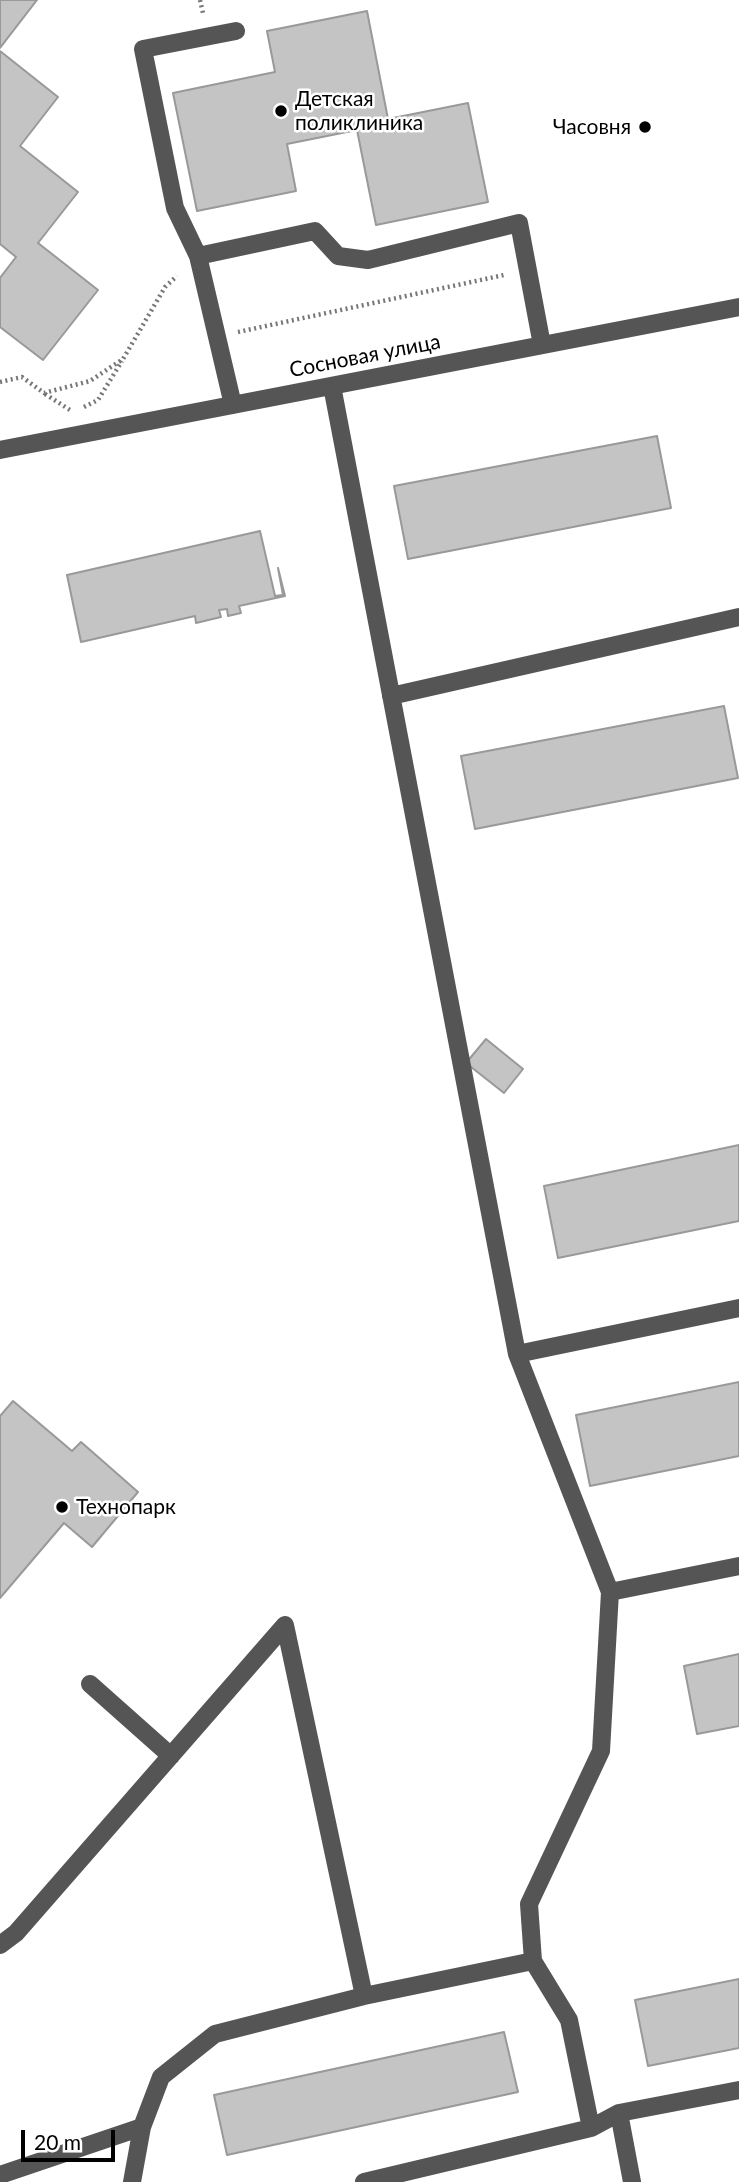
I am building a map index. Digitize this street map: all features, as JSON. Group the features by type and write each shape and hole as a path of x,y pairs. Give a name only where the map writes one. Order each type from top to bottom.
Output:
{"street":[{"path":"233,404 198,256 175,208 143,49 236,31"},
{"path":"198,256 315,231 338,256 368,260 519,223 542,345"},
{"name":"Сосновая улица","path":"0,450 739,307"},
{"path":"332,386 517,1354 610,1592 601,1751 528,1904 533,1961 569,2020 591,2128"},
{"path":"391,696 739,617"},
{"path":"517,1354 739,1308"},
{"path":"610,1592 739,1566"},
{"path":"0,1945 16,1933 285,1625 364,1996"},
{"path":"90,1684 171,1756"},
{"path":"132,2182 142,2127 161,2077 215,2034 364,1996 533,1961"},
{"path":"364,2182 591,2128 619,2113 739,2090"},
{"path":"619,2113 632,2182"},
{"path":"0,2175 142,2127"}],"path":[{"path":"0,382 22,377 72,412 99,400 164,287 198,256"},
{"path":"217,337 528,270"},
{"path":"44,393 90,381 123,359"}],"building":[{"path":"0,0 37,0 0,48"},
{"name":"Детская поликлиника","path":"367,11 388,119 468,103 488,202 376,225 357,130 287,144 296,191 197,211 173,93 275,72 267,31"},
{"path":"0,51 58,97 20,146 78,192 38,243 98,290 43,360 0,327 0,278 16,257 0,244"},
{"path":"657,436 671,508 408,559 394,486"},
{"path":"260,531 275,596 283,595 278,568 285,596 239,606 241,613 228,616 227,609 219,610 221,617 196,623 195,616 81,642 67,575"},
{"path":"724,706 738,778 475,829 461,756"},
{"path":"486,1039 523,1069 504,1093 466,1063"},
{"path":"739,1145 739,1221 558,1258 544,1186"},
{"path":"739,1382 739,1456 590,1486 576,1415"},
{"name":"Технопарк","path":"13,1401 72,1451 81,1442 138,1492 92,1547 64,1523 0,1598 0,1416"},
{"path":"739,1654 739,1726 697,1734 684,1666"},
{"path":"739,1979 739,2048 648,2066 635,2000"},
{"path":"504,2032 518,2092 227,2155 214,2095"}],"place":[{"name":"Детская поликлиника","path":"281,111"},
{"name":"Часовня","path":"645,127"},
{"name":"Технопарк","path":"62,1507"}]}
